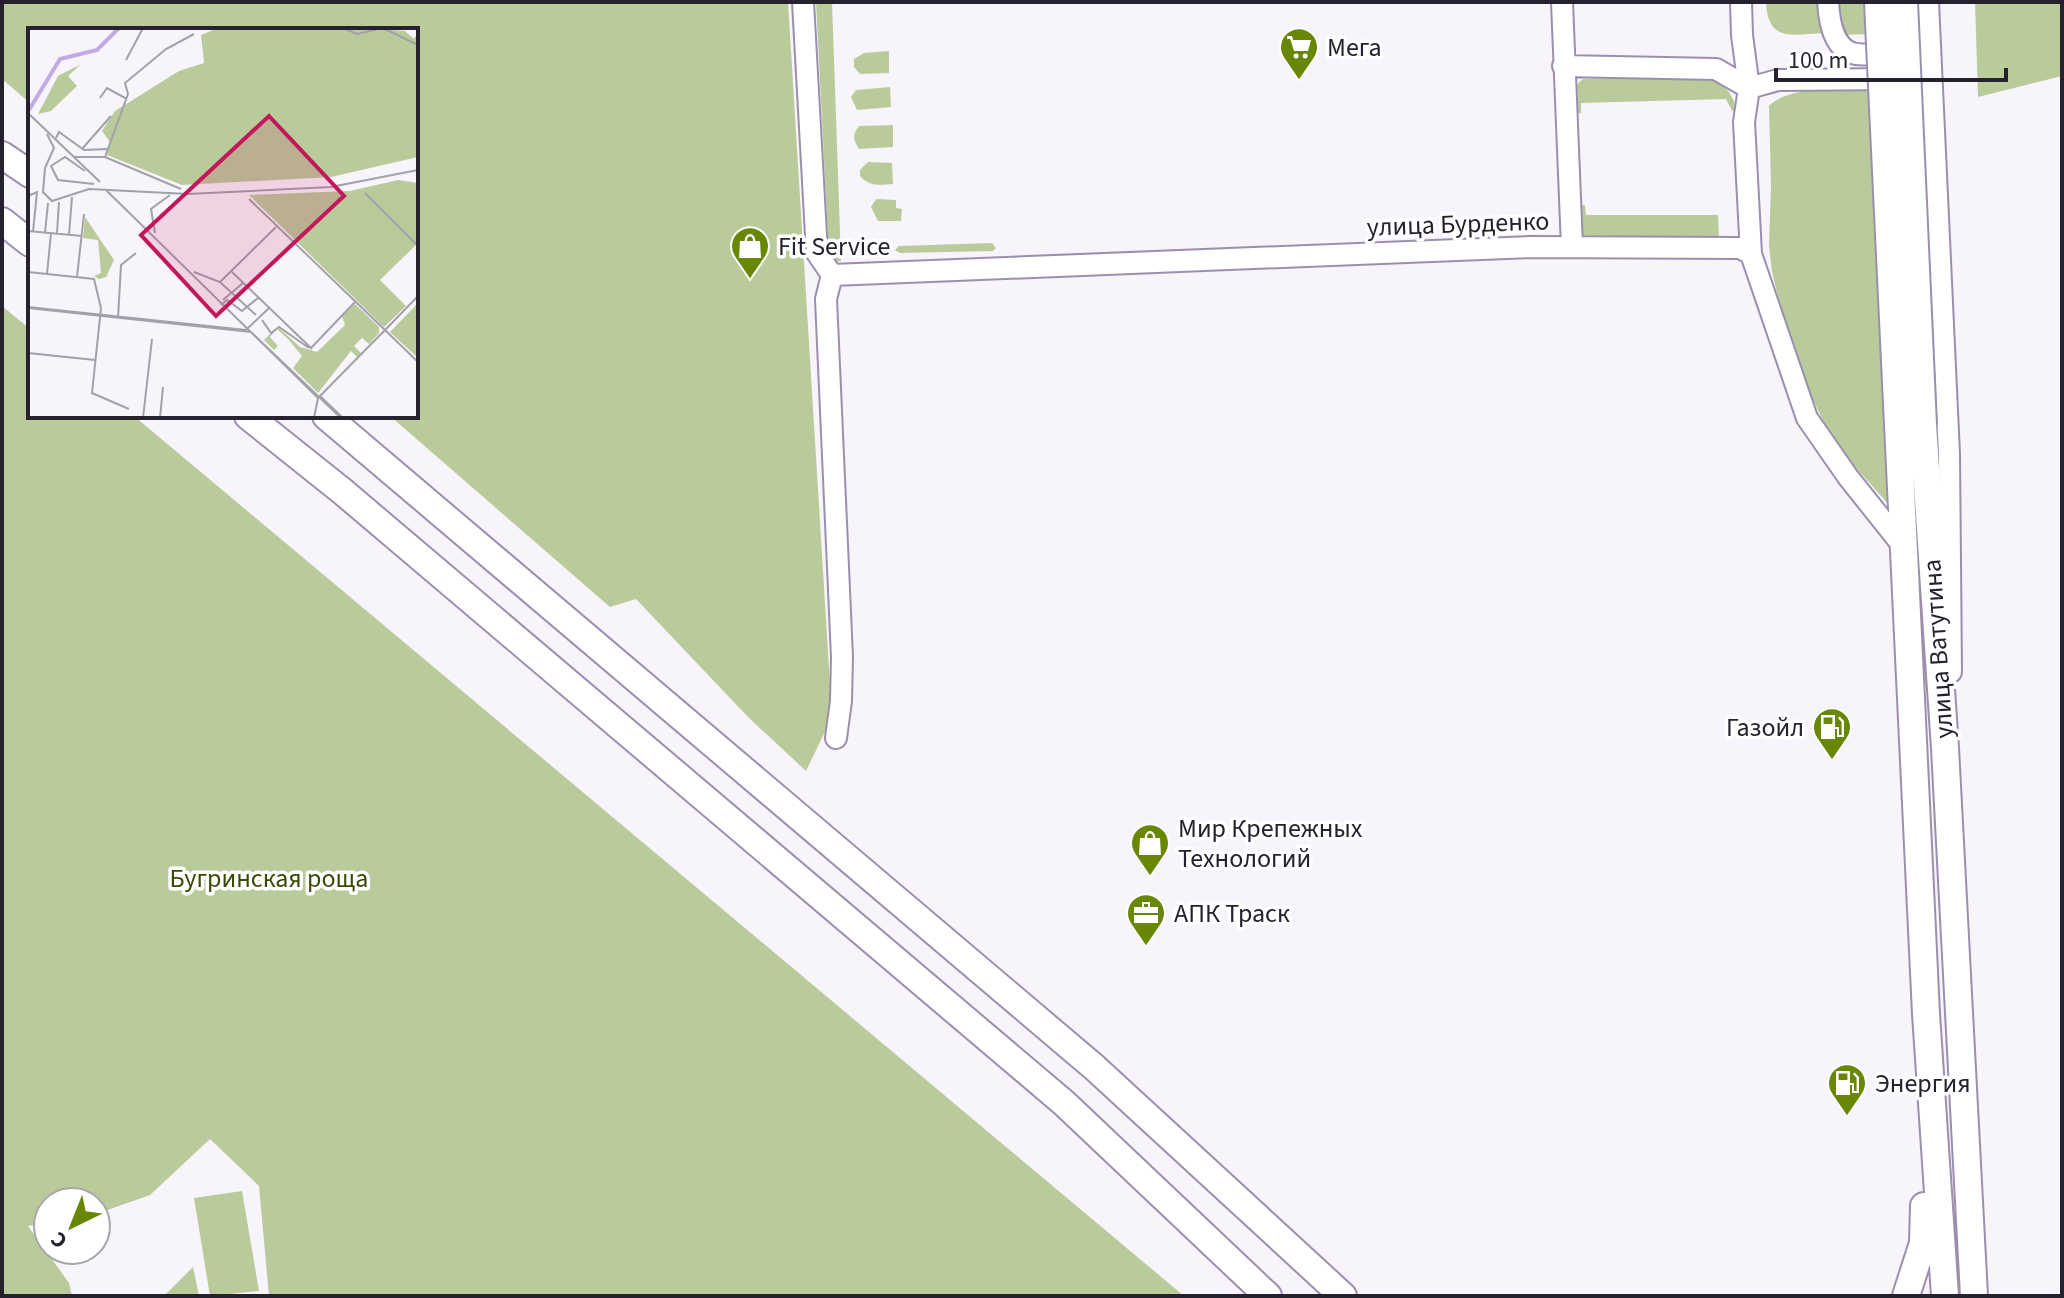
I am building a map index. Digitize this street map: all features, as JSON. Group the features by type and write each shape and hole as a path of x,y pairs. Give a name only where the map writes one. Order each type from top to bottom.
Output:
{"main road":[{"name":"улица Ватутина","path":"1878,2 1910,425 1945,748 1974,1296"},
{"name":"улица Ватутина","path":"1904,2 1910,425 1903,546 1926,1014 1945,1296"},
{"path":"2,155 28,173"},
{"path":"2,221 28,241"},
{"path":"251,418 342,491 1064,1103 1268,1296"},
{"path":"328,418 1094,1067 1343,1296"},
{"path":"1906,1296 1923,1243 1924,1185 1933,1103"}],"street":[{"path":"803,2 817,253 832,275 826,299 842,657 836,738"},
{"path":"1562,2 1572,247"},
{"path":"1741,2 1749,88 1744,122 1751,254 1807,418 1848,477 1903,546"},
{"path":"1828,2 1830,22 1839,43 1853,53 1931,51"},
{"path":"1928,2 1949,454 1951,688 1945,748"},
{"path":"1563,66 1716,69 1749,88 1778,80 1932,79"},
{"name":"улица Бурденко","path":"832,275 1572,247 1740,248 1751,254"}],"green space":[{"path":"2,2 788,2 832,717 806,771 748,717 636,599 610,607 392,418 418,418 418,28 28,28 28,101 2,79"},
{"path":"816,2 832,2 841,261 834,262 829,258"},
{"path":"1766,2 1822,2 1825,33 1793,35 1777,31 1768,15"},
{"path":"1837,2 1869,2 1870,34 1840,35"},
{"path":"1975,2 2062,2 2062,76 1978,97"},
{"path":"889,51 889,73 860,74 854,67 854,59 864,53"},
{"path":"1697,75 1723,86 1732,97 1736,111 1732,111 1726,99 1581,103 1581,113 1573,114 1575,90 1583,79"},
{"path":"1869,86 1889,505 1842,452 1825,425 1793,357 1772,272 1769,246 1769,106 1802,92"},
{"path":"890,87 891,107 857,110 851,97 856,90"},
{"path":"893,125 893,147 859,149 855,143 855,132 859,126"},
{"path":"868,162 892,163 893,184 875,184 864,180 860,170"},
{"path":"876,199 896,200 896,208 902,209 901,221 878,221 871,207"},
{"path":"1577,205 1585,205 1586,215 1718,215 1719,237 1590,241 1579,231"},
{"path":"992,243 996,248 993,251 900,253 895,250 899,246"},
{"name":"Бугринская роща","path":"2,306 28,327 28,418 136,418 1184,1296 269,1296 259,1186 210,1139 150,1195 112,1208 112,1186 32,1186 32,1225 28,1226 32,1232 32,1266 57,1266 69,1283 72,1296 2,1296"},
{"path":"242,1191 259,1291 210,1296 194,1198"},
{"path":"193,1267 199,1296 164,1296"}],"place":[{"name":"Мега","path":"1299,81"},
{"name":"Fit Service","path":"750,280"},
{"name":"Газойл","path":"1832,761"},
{"name":"Мир Крепежных Технологий","path":"1150,877"},
{"name":"АПК Траск","path":"1146,947"},
{"name":"Энергия","path":"1847,1117"}]}
